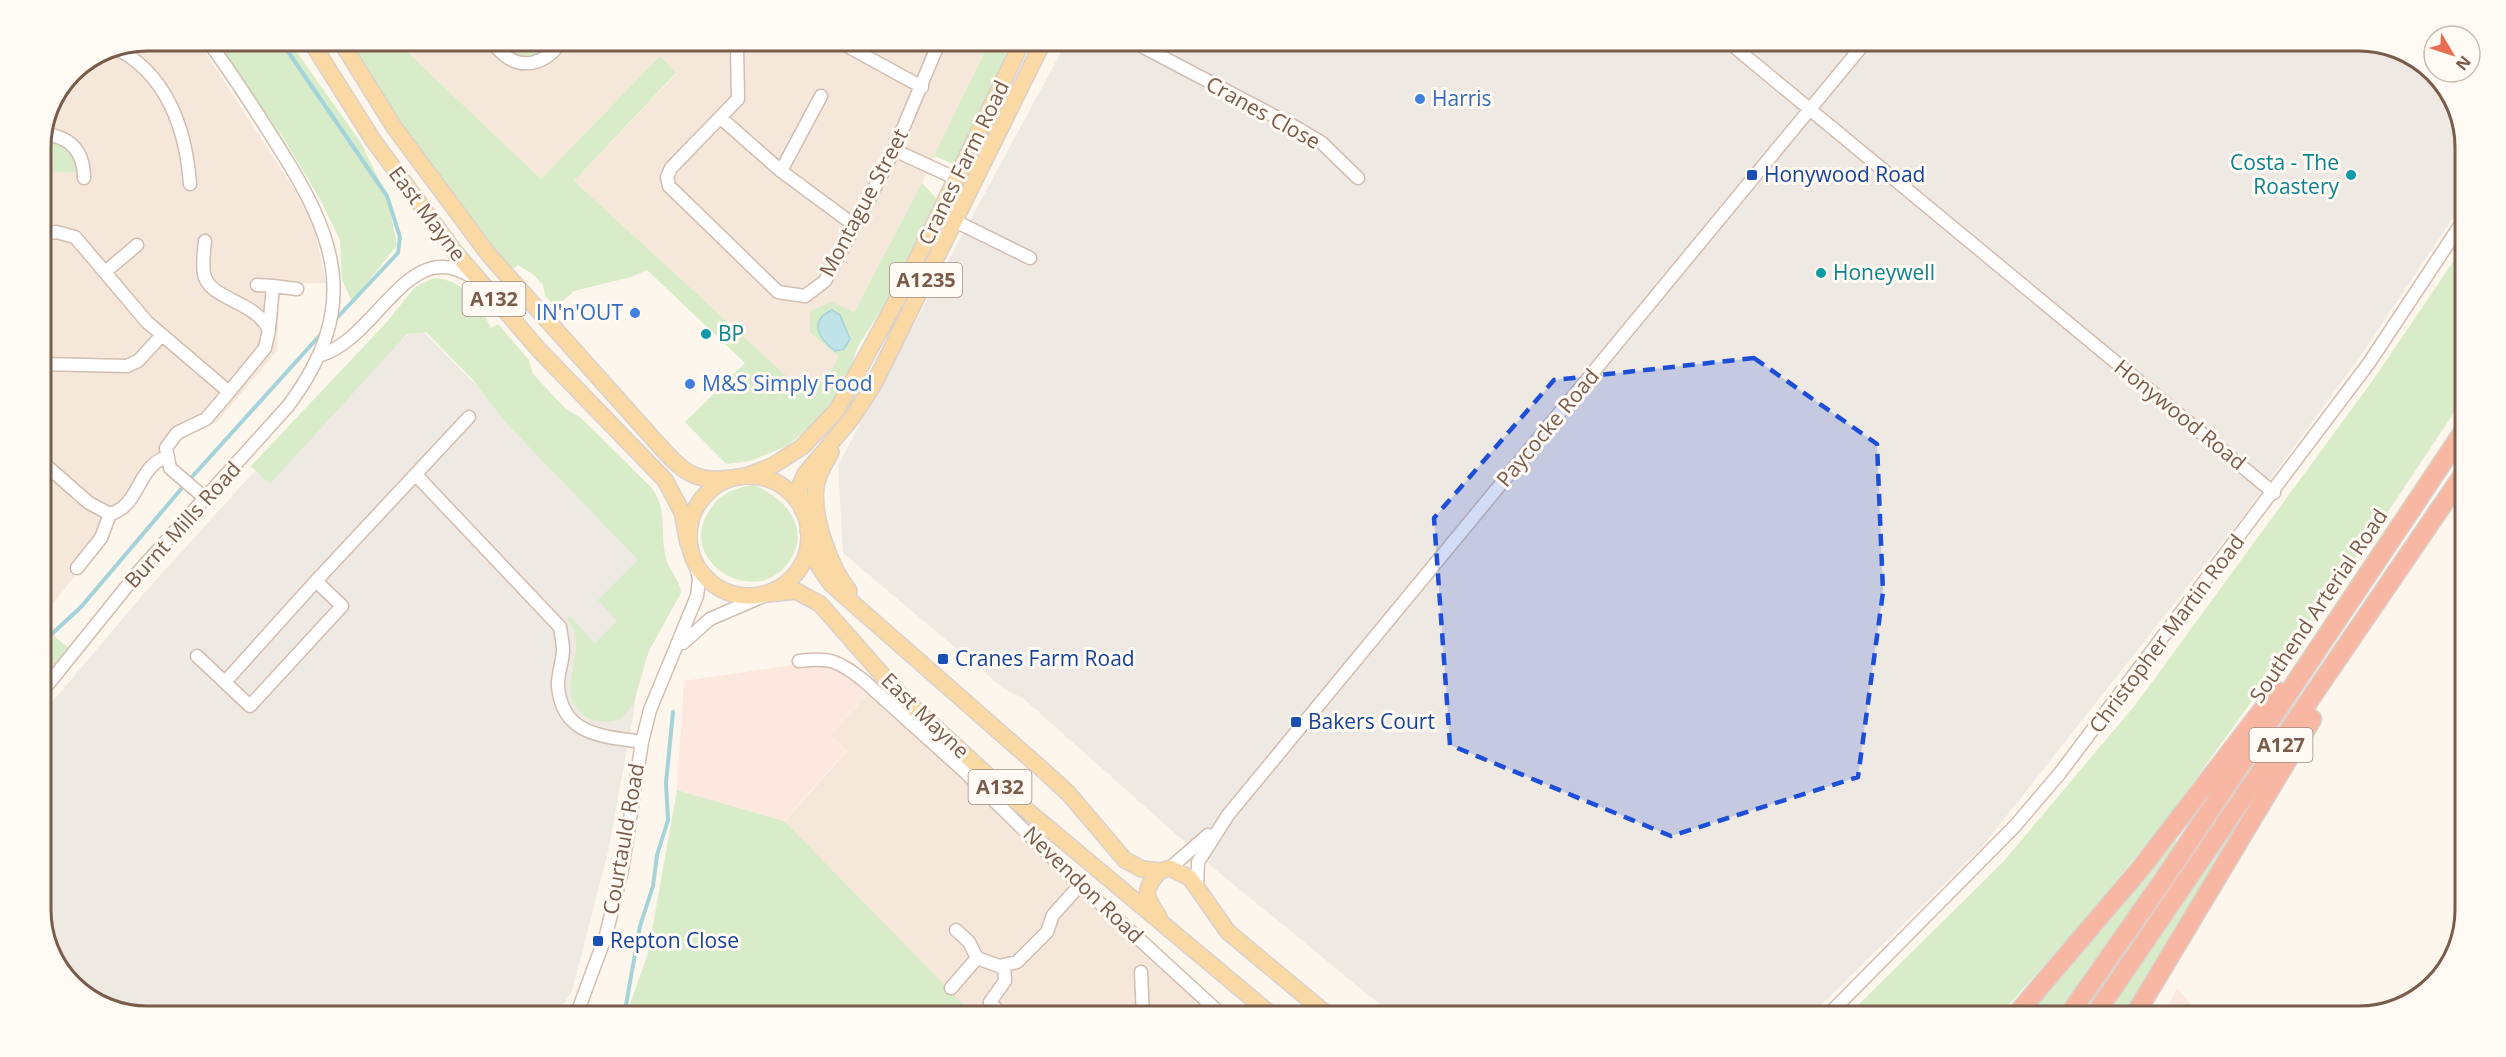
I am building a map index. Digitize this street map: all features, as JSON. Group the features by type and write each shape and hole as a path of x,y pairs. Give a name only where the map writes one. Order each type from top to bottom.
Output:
{"highway":[{"name":"Southend Arterial Road","path":"2076,1006 2164,879 2455,444"},
{"name":"A127","path":"2101,1006 2455,487"},
{"name":"A127","path":"2141,1006 2444,503"},
{"name":"A127","path":"2024,1006 2174,827 2377,560"}],"main road":[{"name":"East Mayne","path":"317,51 348,104 413,198 497,302 571,384 666,480 682,512 688,543"},
{"name":"East Mayne","path":"347,51 394,127 489,255 657,443 675,463 692,475 707,480 731,478"},
{"name":"Cranes Farm Road","path":"749,475 772,466 792,454 822,428 837,410 902,290 1018,51"},
{"name":"Cranes Farm Road","path":"802,509 800,488 805,474 852,418 874,384 1039,51"},
{"path":"852,418 824,464 818,479 816,494 830,561 839,578 868,615"},
{"name":"A132","path":"749,475 770,479 788,490 802,509 808,530 808,546 795,574 784,586 768,594 746,595 728,590 704,574 694,561 688,543 688,531 696,507 710,489 731,478 749,475"},
{"name":"East Mayne","path":"808,530 815,557 826,578 1068,793 1125,860 1142,868 1180,871 1197,886 1211,911 1228,932 1316,1006"},
{"name":"East Mayne","path":"768,594 796,591 820,604 900,695 1051,831 1260,1006"},
{"name":"East Mayne","path":"1164,924 1147,896 1150,882 1165,869"}],"street":[{"name":"Burnt Mills Road","path":"51,681 140,570 288,406 305,384 321,355 329,328 333,301 330,252 318,215 266,128 214,51"},
{"path":"501,51 510,60 527,63 536,62 552,51"},
{"name":"Montague Street","path":"737,51 738,99 722,119 670,168 667,177 669,186 778,292 805,296 825,281 894,150 936,51"},
{"path":"856,51 922,87"},
{"name":"Cranes Close","path":"1151,51 1322,143 1358,178"},
{"name":"Honywood Road","path":"1739,51 2274,493"},
{"name":"Paycocke Road","path":"1197,886 1198,862 1228,815 1858,51"},
{"path":"125,54 146,72 172,105 187,149 190,184"},
{"path":"781,171 821,96"},
{"path":"722,119 781,171 854,225"},
{"path":"52,135 69,141 78,150 84,163 84,177"},
{"path":"894,150 957,179"},
{"path":"955,221 1030,258"},
{"path":"51,233 56,232 75,237 132,306 229,392"},
{"name":"Christopher Martin Road","path":"1838,1006 2015,826 2053,782 2274,493 2369,363 2455,233"},
{"path":"205,241 206,280 215,290 260,315 269,330"},
{"path":"105,272 137,245"},
{"path":"321,355 346,343 413,275 427,268 438,265 461,270 497,302"},
{"path":"256,285 297,289"},
{"path":"206,499 167,464 166,448 177,433 206,419 265,348 273,286"},
{"path":"51,364 127,366 138,361 162,335"},
{"path":"225,682 469,417"},
{"path":"77,568 101,538 110,514 126,506 146,470 166,457"},
{"path":"51,470 89,503 110,514"},
{"path":"416,475 560,627 563,651 558,686 564,708 573,724 598,735 642,741"},
{"name":"Courtauld Road","path":"580,1006 606,935 622,870 642,741 654,696 671,662 697,596 699,579 694,561"},
{"path":"197,656 250,706 342,606 316,581"},
{"name":"Courtauld Road","path":"671,662 681,646 702,625 768,594"},
{"name":"Nevendon Road","path":"799,660 829,659 849,669 863,680 973,779 1080,885 1211,1006"},
{"name":"Paycocke Road","path":"1165,869 1228,815"},
{"path":"956,930 969,942 978,958 1004,965 1017,962 1047,932 1053,915 1080,885"},
{"path":"951,988 978,958"},
{"path":"993,1006 990,1002 1005,981 1004,965"},
{"path":"1141,972 1143,1006"}],"highlighted area":[{"path":"1754,358 1877,444 1883,592 1858,777 1671,836 1450,745 1434,518 1554,380"}],"shaded area":[{"path":"146,51 204,51 312,217 326,283 280,284 277,351 217,422 175,440 51,607 51,140 54,122 71,88 84,75 110,58"},
{"path":"407,51 985,51 922,183 854,312 810,334 838,356 833,368 808,397 574,181 676,74 660,56 541,179"},
{"path":"1062,51 2360,51 2396,58 2413,67 2422,75 2422,84 2431,84 2439,93 2450,116 2455,140 2455,215 2359,358 2241,519 1982,847 1820,1006 1382,1006 1216,870 1024,699 1003,688 843,553 838,465"},
{"path":"418,326 652,563 634,711 608,852 572,991 562,1006 146,1006 128,1004 99,993 75,973 61,953 51,917 51,703 147,590 280,443"},
{"path":"821,661 841,666 870,690 830,735 846,751 784,821 677,790 684,681"},
{"path":"871,690 1030,840 1123,934 1203,1006 963,1006 784,822 847,751 830,735"},
{"path":"2177,988 2192,1006 2167,1006"}],"green space":[{"path":"215,51 296,51 361,143 387,196 397,245 352,302 342,280 340,240 320,199 272,119 314,195 290,164"},
{"path":"353,51 407,51 541,179 660,56 676,73 574,181 808,396 833,368 838,356 810,333 810,311 832,302 854,312 922,183 936,198 941,195 896,286 858,346 845,384 817,421 787,446 750,461 726,464 685,422 745,363 647,270 631,277 574,291 556,307 545,296 543,285 534,275 518,265 512,270 402,127"},
{"path":"506,51 543,51 534,58 511,56"},
{"path":"985,51 1006,51 1005,54 1009,57 956,165 934,156"},
{"path":"51,142 67,149 81,173 51,172"},
{"path":"2455,259 2455,411 2384,518 2166,820 2084,920 2008,1006 1857,1006 2003,862 2136,704 2378,373"},
{"path":"434,278 454,283 469,294 482,310 491,328 498,324 529,360 533,374 565,408 581,418 652,488 657,497 662,514 666,558 679,583 681,593 649,651 633,704 621,719 594,720 585,716 576,707 571,687 576,642 573,629 567,619 570,616 595,643 617,621 598,600 638,560 506,423 473,380 426,332 407,334 270,484 251,466 385,324 415,287"},
{"path":"754,485 776,498 785,507 797,527 798,539 795,551 788,563 774,576 757,581 740,580 724,573 711,562 703,547 702,530 709,511 718,500 734,490"},
{"path":"51,634 69,648 51,670"},
{"path":"677,790 784,821 965,1006 629,1006 648,953"},
{"path":"2244,811 2248,814 2132,1006 2109,1006"},
{"path":"2173,839 2178,843 2161,871 2156,871 2129,917 2066,1006 2031,1006"}],"water":[{"path":"832,310 840,315 850,339 844,349 835,351 824,341 818,330 820,319"}],"waterway":[{"path":"288,51 387,196 400,237 398,253 334,321"},
{"path":"51,635 81,607 182,488 322,333"},
{"path":"626,1006 640,926 653,886 657,855 668,820 666,783 673,712"}],"place":[{"name":"Harris","path":"1420,99"},
{"name":"Honywood Road","path":"1752,175"},
{"name":"Costa - The Roastery","path":"2351,175"},
{"name":"Honeywell","path":"1821,273"},
{"name":"IN'n'OUT","path":"635,313"},
{"name":"BP","path":"706,334"},
{"name":"M&S Simply Food","path":"690,384"},
{"name":"Cranes Farm Road","path":"943,659"},
{"name":"Bakers Court","path":"1296,722"},
{"name":"Repton Close","path":"598,941"}]}
